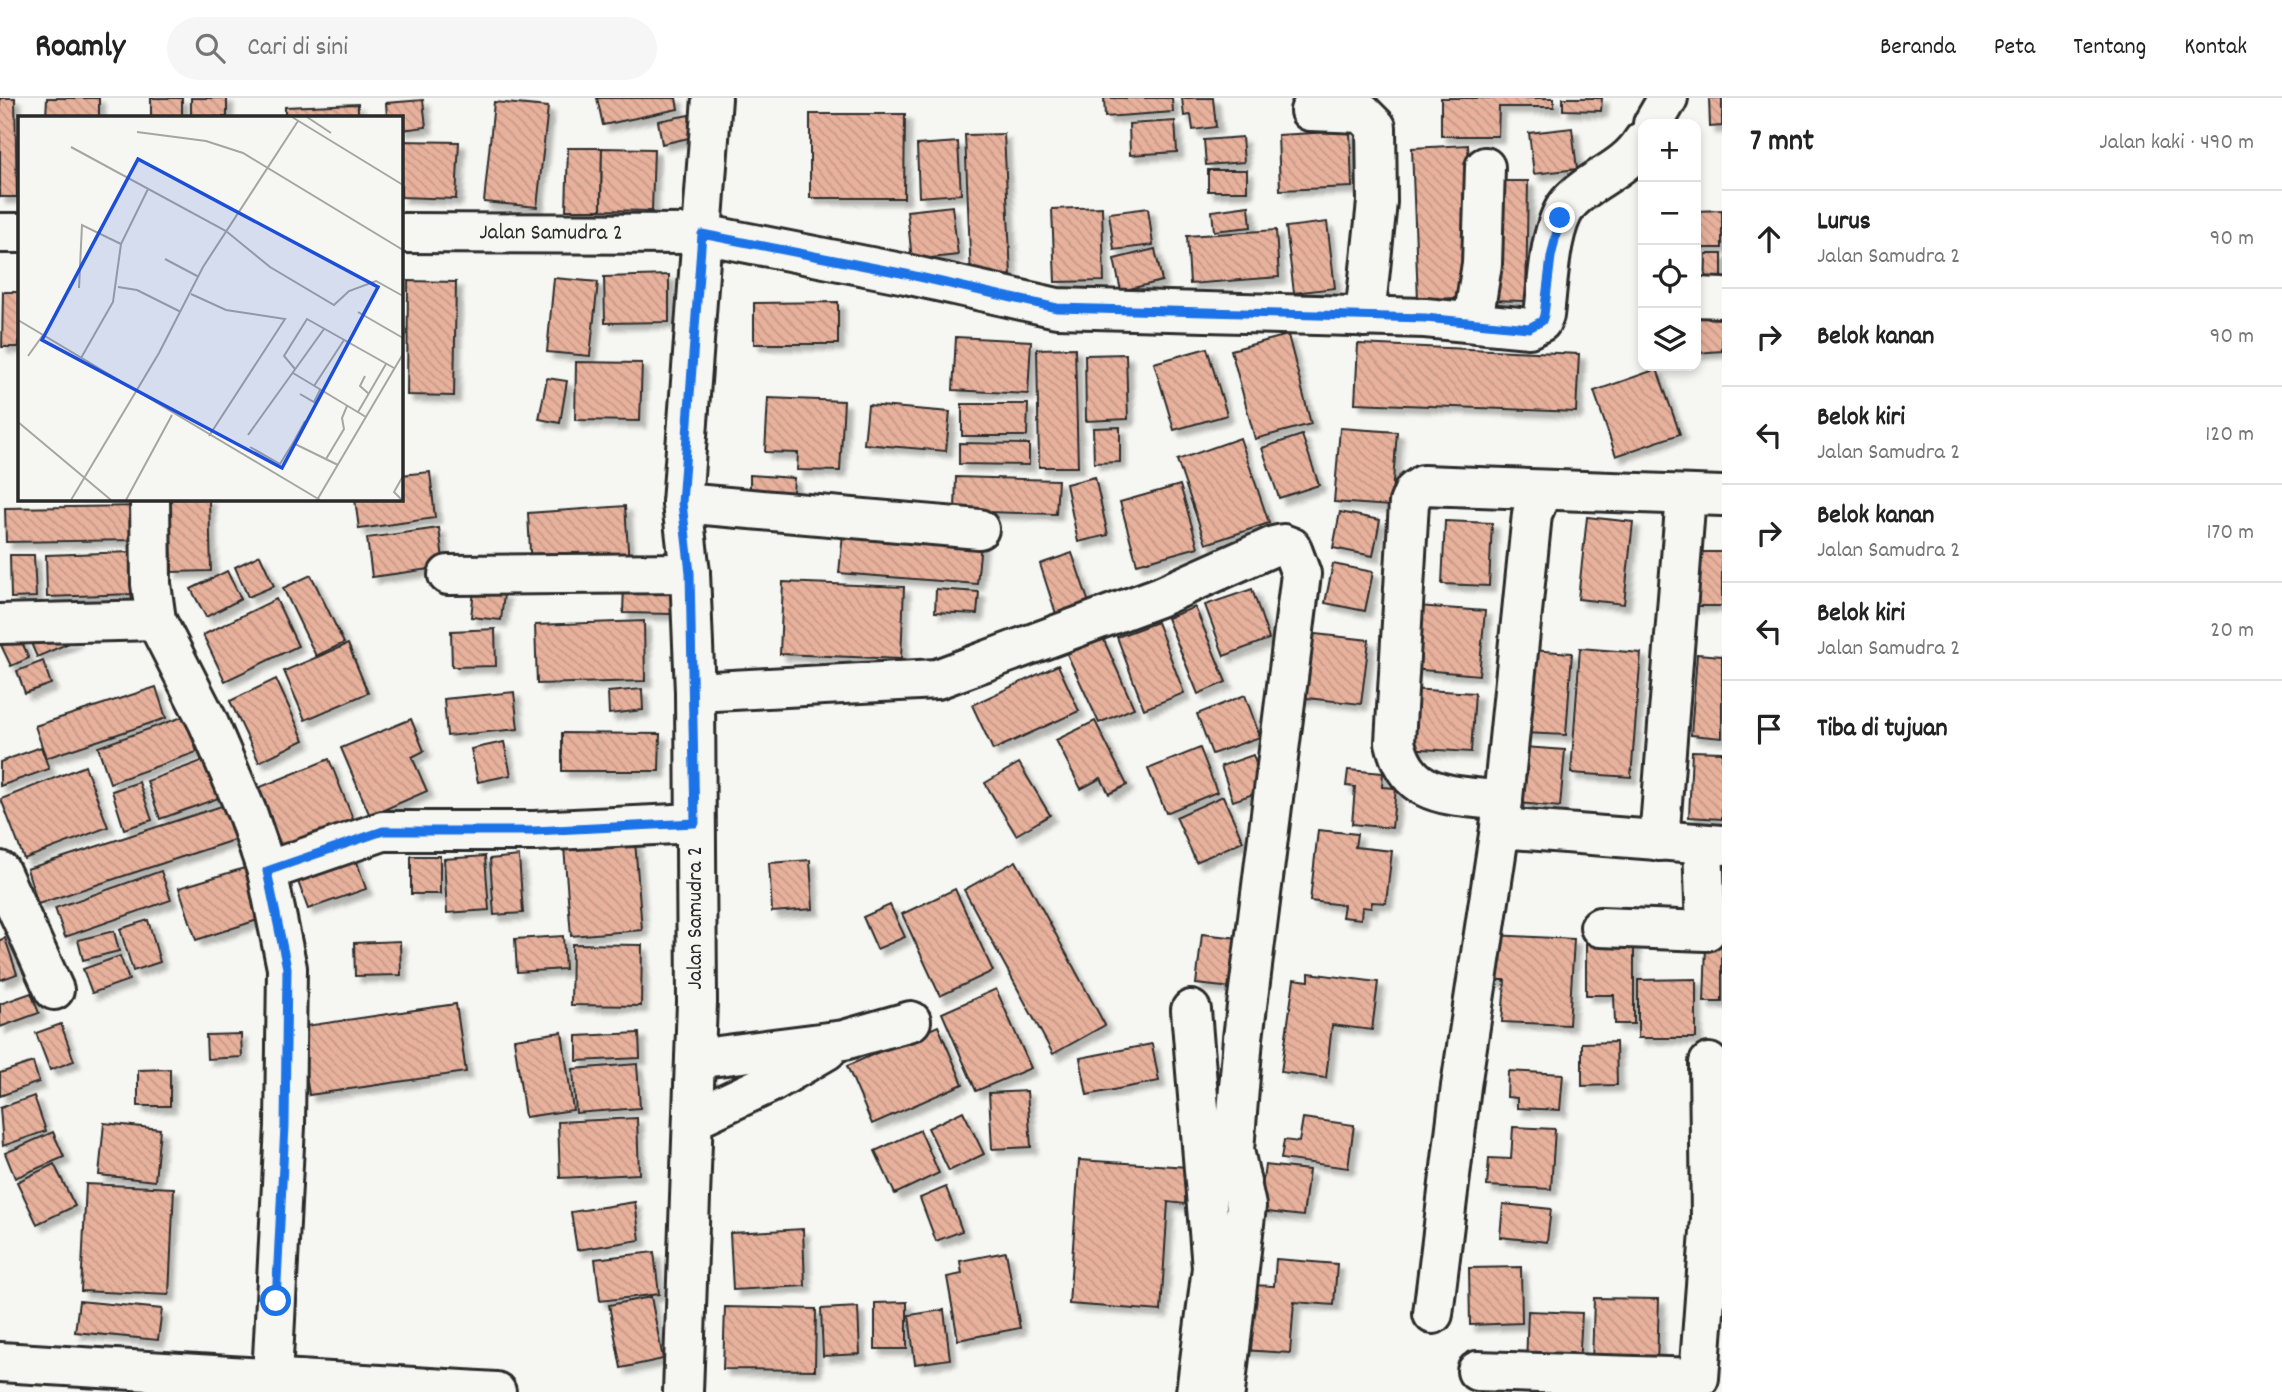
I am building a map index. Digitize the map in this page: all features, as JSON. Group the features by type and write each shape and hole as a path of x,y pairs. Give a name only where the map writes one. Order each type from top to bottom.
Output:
{"street":[{"name":"Jalan Samudra 2","path":"683,1392 695,1118 695,692 690,573 682,503 712,98"},
{"path":"1656,119 1668,98"},
{"path":"1310,111 1362,113 1377,127 1377,202 1364,317"},
{"name":"Jalan Samudra 2","path":"402,233 702,234 906,274 1057,308 1473,321 1529,328 1542,321 1551,257 1564,211 1579,195 1621,167 1638,147"},
{"path":"1473,321 1482,264 1485,167"},
{"path":"0,233 18,233"},
{"path":"1701,297 1722,298"},
{"path":"1600,927 1706,931 1712,845 1658,841 1501,814 1429,790 1412,780 1400,764 1395,743 1409,503 1414,491 1423,485 1704,496 1658,841"},
{"path":"1433,1314 1461,1086 1501,814 1532,514 1542,491"},
{"path":"150,500 151,584 156,620 213,734 248,815 267,871 287,968 288,1028 272,1377"},
{"path":"682,503 979,529"},
{"path":"695,692 937,679 1158,597 1274,546 1283,544 1291,547 1301,574 1243,1038 1234,1150 1246,1206 1226,1392"},
{"path":"448,575 690,573"},
{"path":"0,624 156,620"},
{"path":"267,871 383,831 534,831 695,823"},
{"path":"0,871 54,990"},
{"path":"1191,1010 1212,1268 1196,1392"},
{"path":"695,1059 844,1040 911,1021"},
{"path":"695,1118 772,1082 844,1040"},
{"path":"1477,1371 1699,1378 1716,1219 1709,1063"},
{"path":"0,1362 496,1392"}],"building":[{"path":"0,98 15,98 17,197 0,197"},
{"path":"47,98 99,98 99,116 46,116"},
{"path":"151,98 182,98 182,116 151,116"},
{"path":"191,98 227,98 227,116 191,116"},
{"path":"597,98 676,98 678,109 603,125"},
{"path":"1104,98 1172,98 1173,112 1105,117"},
{"path":"1182,98 1213,98 1216,127 1193,130 1191,115 1184,116"},
{"path":"1441,98 1554,98 1554,107 1499,107 1498,136 1441,136"},
{"path":"1563,98 1602,98 1601,111 1563,110"},
{"path":"1709,98 1722,98 1722,126 1710,127"},
{"path":"423,100 426,127 402,130 402,116 387,116 386,103"},
{"path":"494,102 548,107 537,207 484,202"},
{"path":"358,104 358,116 285,116 285,107"},
{"path":"810,114 905,114 904,198 810,198"},
{"path":"689,115 693,137 662,144 658,121"},
{"path":"1175,121 1177,152 1130,155 1129,124"},
{"path":"1572,128 1577,169 1534,174 1529,133"},
{"path":"1350,131 1352,187 1280,190 1278,135"},
{"path":"1004,134 1011,275 971,277 965,135"},
{"path":"1242,137 1244,162 1206,165 1204,140"},
{"path":"402,141 459,142 456,199 402,197"},
{"path":"958,142 961,194 919,197 917,145"},
{"path":"1468,145 1474,297 1418,300 1412,148"},
{"path":"568,148 602,148 601,210 566,210"},
{"path":"602,148 654,149 652,211 601,210"},
{"path":"1208,170 1247,170 1247,191 1208,191"},
{"path":"1489,181 1528,181 1526,301 1487,300"},
{"path":"952,206 958,255 912,260 907,211"},
{"path":"1249,206 1251,227 1214,231 1212,211"},
{"path":"1102,207 1104,281 1055,282 1052,209"},
{"path":"1148,208 1153,245 1114,250 1109,213"},
{"path":"1722,210 1722,248 1701,248 1701,211"},
{"path":"1327,222 1335,288 1294,293 1286,227"},
{"path":"1276,230 1279,277 1190,284 1187,236"},
{"path":"1155,249 1162,281 1121,291 1114,259"},
{"path":"1706,254 1722,254 1722,294 1705,294"},
{"path":"669,275 669,322 605,323 604,277"},
{"path":"554,278 598,282 590,356 547,352"},
{"path":"408,281 456,282 454,396 407,395"},
{"path":"3,292 18,292 18,347 2,347"},
{"path":"838,302 838,344 754,344 754,303"},
{"path":"1722,308 1722,351 1701,353 1701,310"},
{"path":"1288,335 1311,424 1255,439 1231,350"},
{"path":"956,337 1031,341 1028,394 953,390"},
{"path":"1358,344 1579,354 1576,412 1355,403"},
{"path":"1075,348 1078,467 1039,467 1037,349"},
{"path":"1207,348 1227,415 1174,430 1154,363"},
{"path":"1126,354 1128,419 1086,421 1085,355"},
{"path":"576,362 642,363 640,421 575,420"},
{"path":"1658,371 1680,434 1616,456 1594,391"},
{"path":"547,378 567,381 560,423 539,419"},
{"path":"768,398 844,401 840,471 797,470 798,453 765,452"},
{"path":"962,404 1028,404 1027,436 962,436"},
{"path":"868,405 950,412 946,451 864,444"},
{"path":"1120,427 1120,462 1094,463 1093,428"},
{"path":"1340,428 1397,432 1391,506 1334,502"},
{"path":"1302,435 1319,485 1279,498 1262,448"},
{"path":"1240,438 1269,523 1206,544 1177,460"},
{"path":"959,443 1029,444 1029,465 959,464"},
{"path":"430,472 435,518 359,529 355,500 402,500 402,475"},
{"path":"750,475 794,478 793,492 750,489"},
{"path":"956,477 1058,480 1056,514 955,511"},
{"path":"1095,477 1108,535 1078,542 1066,484"},
{"path":"1180,485 1198,547 1137,564 1120,502"},
{"path":"170,500 209,500 211,571 172,572"},
{"path":"138,506 138,540 6,542 5,508"},
{"path":"625,506 629,563 531,570 528,513"},
{"path":"1340,512 1380,520 1373,556 1333,548"},
{"path":"1587,517 1633,522 1624,604 1578,599"},
{"path":"1445,521 1492,523 1489,586 1442,584"},
{"path":"439,528 444,567 372,577 367,538"},
{"path":"843,533 981,543 977,584 839,573"},
{"path":"132,552 133,594 47,597 46,555"},
{"path":"1693,552 1722,552 1722,606 1693,606"},
{"path":"1072,553 1090,606 1057,617 1040,564"},
{"path":"10,555 34,555 36,597 11,598"},
{"path":"260,555 274,586 248,597 235,567"},
{"path":"1333,564 1373,572 1365,611 1325,603"},
{"path":"227,571 241,599 206,617 191,589"},
{"path":"311,575 344,643 316,656 283,588"},
{"path":"783,582 904,587 901,659 780,654"},
{"path":"624,584 672,584 672,614 623,613"},
{"path":"936,589 979,592 977,614 935,612"},
{"path":"1252,589 1269,639 1224,656 1205,605"},
{"path":"474,590 504,594 501,620 471,617"},
{"path":"276,599 298,646 225,681 203,635"},
{"path":"1417,606 1485,611 1479,675 1411,669"},
{"path":"1195,607 1226,682 1198,694 1167,618"},
{"path":"644,621 645,681 537,684 535,625"},
{"path":"1157,622 1184,693 1144,709 1117,637"},
{"path":"495,629 496,666 452,667 451,631"},
{"path":"17,631 29,658 11,666 0,643"},
{"path":"1306,633 1369,640 1361,704 1298,697"},
{"path":"1103,638 1134,708 1099,723 1067,654"},
{"path":"76,640 37,657 30,641"},
{"path":"348,644 368,693 305,720 284,671"},
{"path":"1580,648 1641,653 1631,777 1571,773"},
{"path":"1530,650 1572,653 1566,735 1524,733"},
{"path":"1697,654 1722,656 1722,738 1691,735"},
{"path":"43,661 51,684 25,693 17,671"},
{"path":"1058,665 1079,711 993,750 972,705"},
{"path":"276,679 304,740 259,762 230,701"},
{"path":"156,687 166,718 46,758 35,726"},
{"path":"642,689 643,710 609,714 608,692"},
{"path":"1409,689 1475,693 1471,752 1405,748"},
{"path":"514,692 518,729 447,736 444,699"},
{"path":"1245,695 1260,737 1212,754 1197,714"},
{"path":"185,716 197,752 110,783 98,747"},
{"path":"411,719 424,751 412,757 427,791 370,816 341,748"},
{"path":"1095,721 1127,785 1109,794 1101,778 1081,789 1056,740"},
{"path":"562,733 660,734 659,771 562,771"},
{"path":"504,742 511,775 478,782 471,749"},
{"path":"41,747 49,769 0,786 0,762"},
{"path":"1524,747 1565,750 1560,807 1519,803"},
{"path":"1200,748 1217,792 1166,813 1148,769"},
{"path":"1692,751 1722,752 1722,819 1689,817"},
{"path":"1253,755 1265,790 1233,801 1221,766"},
{"path":"213,757 227,795 160,819 147,781"},
{"path":"329,759 355,824 284,853 258,788"},
{"path":"1019,763 1050,815 1016,835 985,783"},
{"path":"85,766 108,827 24,859 1,799"},
{"path":"1348,770 1383,773 1382,787 1396,788 1392,828 1352,824 1355,787 1346,786"},
{"path":"139,782 152,820 124,829 112,791"},
{"path":"1223,796 1243,841 1196,862 1176,817"},
{"path":"234,802 246,836 38,904 27,869"},
{"path":"1318,830 1357,834 1355,847 1392,851 1386,903 1372,902 1371,908 1362,907 1361,919 1342,917 1344,905 1310,901"},
{"path":"635,841 642,930 571,936 564,847"},
{"path":"354,853 366,889 308,909 295,873"},
{"path":"411,856 440,856 440,894 411,894"},
{"path":"485,856 489,910 447,913 444,859"},
{"path":"519,856 523,913 494,915 490,859"},
{"path":"810,860 813,909 772,912 769,863"},
{"path":"1016,861 1105,1025 1053,1054 964,890"},
{"path":"251,866 267,917 196,940 179,888"},
{"path":"161,871 171,900 65,937 55,908"},
{"path":"955,889 993,971 940,996 902,914"},
{"path":"890,905 905,937 877,949 863,917"},
{"path":"148,920 160,962 133,971 120,929"},
{"path":"114,931 119,951 83,960 78,940"},
{"path":"1202,934 1248,939 1242,989 1196,984"},
{"path":"1491,935 1574,939 1569,1025 1502,1022 1505,980 1488,980"},
{"path":"563,936 565,969 517,972 515,939"},
{"path":"1586,936 1634,936 1634,1024 1615,1024 1614,995 1586,995"},
{"path":"5,938 17,974 0,980 0,940"},
{"path":"400,941 401,975 355,976 354,943"},
{"path":"572,944 642,945 641,1006 571,1005"},
{"path":"1706,944 1722,944 1722,1002 1704,1002"},
{"path":"120,956 129,980 92,993 83,969"},
{"path":"1309,973 1378,982 1372,1030 1332,1025 1326,1078 1281,1072 1294,979 1309,981"},
{"path":"1696,979 1696,1038 1638,1038 1638,980"},
{"path":"996,989 1031,1068 976,1091 942,1013"},
{"path":"31,993 39,1013 0,1027 0,1004"},
{"path":"456,1004 466,1072 309,1095 299,1027"},
{"path":"61,1024 74,1061 50,1070 36,1033"},
{"path":"938,1026 963,1084 872,1124 847,1066"},
{"path":"562,1032 573,1110 525,1117 514,1039"},
{"path":"639,1033 640,1058 577,1061 577,1036"},
{"path":"241,1034 242,1057 207,1059 206,1035"},
{"path":"1616,1042 1617,1085 1582,1086 1582,1043"},
{"path":"1152,1044 1159,1081 1087,1095 1080,1058"},
{"path":"33,1062 39,1082 0,1096 0,1073"},
{"path":"637,1064 640,1108 576,1113 573,1069"},
{"path":"170,1069 170,1106 138,1106 138,1070"},
{"path":"1508,1071 1563,1074 1560,1110 1517,1108 1517,1098 1507,1097"},
{"path":"1027,1091 1031,1147 992,1149 989,1093"},
{"path":"34,1096 46,1131 3,1146 0,1108"},
{"path":"963,1111 984,1154 949,1171 928,1128"},
{"path":"637,1118 639,1174 560,1178 558,1122"},
{"path":"1303,1118 1354,1125 1348,1168 1281,1159 1284,1140 1299,1142"},
{"path":"104,1123 160,1129 155,1181 99,1175"},
{"path":"1513,1127 1555,1129 1551,1189 1487,1186 1489,1158 1511,1159"},
{"path":"920,1130 939,1173 895,1194 875,1151"},
{"path":"53,1132 64,1157 15,1178 5,1153"},
{"path":"1079,1160 1188,1167 1185,1204 1168,1202 1161,1311 1069,1304"},
{"path":"54,1164 75,1206 37,1224 17,1182"},
{"path":"1265,1165 1309,1170 1303,1216 1259,1211"},
{"path":"86,1184 174,1188 169,1295 81,1291"},
{"path":"946,1187 962,1231 936,1241 920,1198"},
{"path":"635,1202 640,1240 577,1250 571,1212"},
{"path":"1503,1204 1551,1209 1547,1242 1500,1237"},
{"path":"803,1229 805,1286 733,1290 730,1233"},
{"path":"654,1252 659,1294 600,1301 595,1259"},
{"path":"1006,1252 1020,1328 958,1340 947,1277 962,1274 960,1261"},
{"path":"1276,1259 1337,1264 1334,1305 1294,1302 1290,1353 1243,1350 1249,1285 1274,1286"},
{"path":"1521,1267 1522,1323 1470,1325 1469,1268"},
{"path":"651,1297 663,1359 621,1368 609,1305"},
{"path":"1594,1298 1659,1299 1657,1365 1592,1363"},
{"path":"79,1301 162,1309 158,1340 75,1332"},
{"path":"907,1302 907,1349 875,1349 875,1303"},
{"path":"725,1307 816,1309 815,1370 723,1369"},
{"path":"858,1307 860,1354 823,1356 821,1309"},
{"path":"944,1310 950,1359 915,1364 909,1315"},
{"path":"1528,1311 1582,1313 1579,1366 1526,1364"}],"route":[{"path":"276,1301 278,1218 285,1126 287,968 267,871 383,831 534,831 695,823 695,692 690,573 682,503 702,234 906,274 1057,308 1425,318 1529,328 1542,321 1544,315 1551,257 1560,218"}]}
